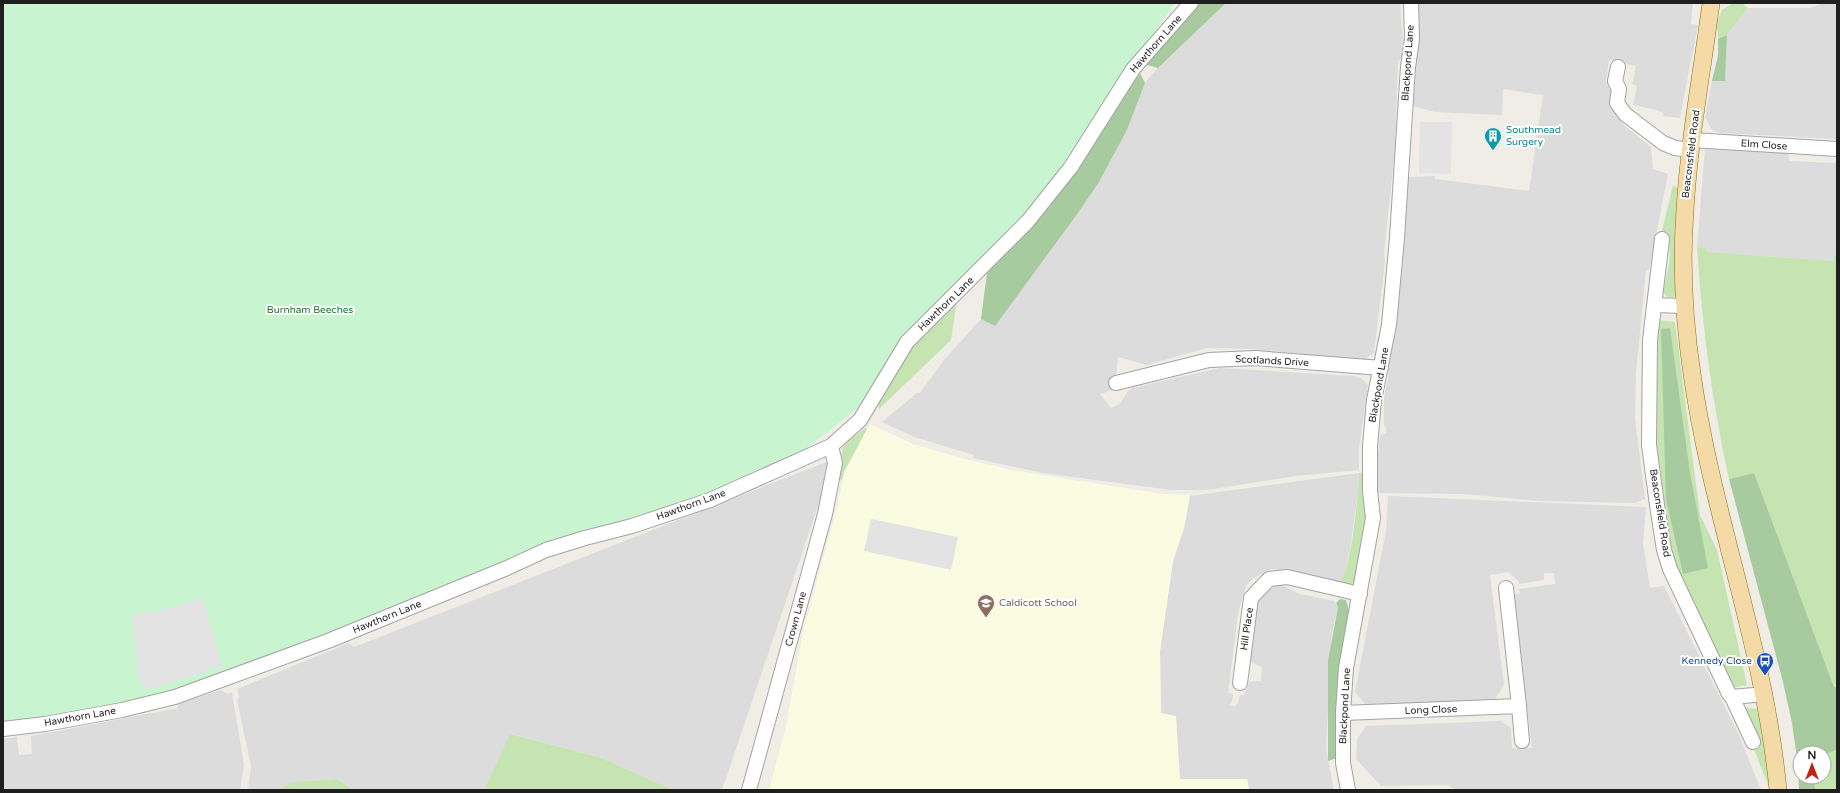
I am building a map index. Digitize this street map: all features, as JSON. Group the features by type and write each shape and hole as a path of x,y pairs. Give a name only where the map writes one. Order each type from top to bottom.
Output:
{"main road":[{"name":"Beaconsfield Road","path":"1711,3 1691,145 1684,212 1685,306 1692,373 1702,436 1765,694 1774,748 1778,790"}],"street":[{"name":"Hawthorn Lane","path":"3,729 45,724 122,710 175,697 328,641 507,568 546,550 632,526 710,500 831,446 860,420 907,342 1028,221 1071,167 1133,69 1191,3"},
{"name":"Blackpond Lane","path":"1348,790 1343,763 1343,713 1346,668 1373,518 1370,491 1370,446 1374,400 1389,325 1397,238 1408,67 1412,39 1411,3"},
{"path":"1618,67 1615,81 1619,88 1617,103 1625,114 1663,143 1675,148 1691,145"},
{"name":"Elm Close","path":"1691,145 1837,149"},
{"name":"Beaconsfield Road","path":"1662,239 1650,340 1649,445 1664,550 1670,569 1683,598 1753,742"},
{"path":"1654,305 1685,306"},
{"name":"Scotlands Drive","path":"1116,382 1209,360 1255,358 1381,368"},
{"name":"Crown Lane","path":"750,790 825,514 835,463 831,446"},
{"name":"Hill Place","path":"1240,683 1251,598 1269,579 1287,576 1360,594"},
{"path":"1506,588 1522,741"},
{"path":"1732,697 1765,694"},
{"name":"Long Close","path":"1343,713 1519,706"}],"shaded area":[{"path":"1226,3 1400,3 1404,56 1398,61 1395,150 1384,252 1385,262 1374,353 1363,360 1251,349 1207,348 1147,365 1118,357 1115,386 1113,387 1113,390 1100,394 1111,408 1120,404 1128,391 1132,388 1220,368 1354,376 1361,378 1368,385 1359,449 1359,470 1296,476 1207,490 1171,490 1043,473 973,458 974,455 914,437 882,422 917,393 920,393 944,360 981,319 995,325 1078,213 1099,182 1127,130 1145,83 1152,74"},
{"path":"1413,3 1693,3 1691,24 1698,25 1680,118 1663,116 1664,113 1656,110 1633,105 1637,86 1632,84 1636,66 1609,60 1606,81 1612,92 1613,105 1616,115 1624,125 1651,147 1653,169 1668,174 1649,270 1646,270 1636,373 1635,418 1645,499 1635,503 1539,501 1464,494 1374,493 1380,435 1386,434 1386,428 1384,425 1384,396 1388,379 1407,177 1435,176 1435,179 1529,191 1543,95 1503,89 1502,115 1435,112 1412,106 1416,79 1413,78"},
{"path":"1823,3 1837,3 1837,139 1720,133 1712,130 1705,117 1712,81 1725,81 1727,35 1748,8 1810,8"},
{"path":"1420,122 1452,122 1451,174 1419,173"},
{"path":"1705,149 1788,152 1789,161 1837,163 1837,255 1834,255 1834,261 1706,252 1705,248 1697,247"},
{"name":"Caldicott School","path":"870,424 913,444 964,459 1012,470 1163,494 1190,495 1184,528 1173,561 1160,651 1161,713 1176,716 1180,779 1247,779 1249,790 769,790 786,726 803,632 838,504 844,472"},
{"path":"834,459 722,790 674,790 599,757 511,734 484,790 353,790 337,779 293,782 279,790 248,790 251,766 237,701 239,697 237,689 349,643 354,647"},
{"path":"1359,473 1359,484 1350,550 1343,579 1339,583 1284,570 1271,569 1252,579 1246,586 1238,613 1228,693 1233,694 1232,702 1229,706 1235,706 1238,703 1240,695 1244,695 1249,682 1261,681 1262,667 1251,662 1250,658 1257,601 1270,587 1281,585 1300,594 1334,601 1338,607 1332,633 1326,749 1334,790 1249,790 1247,779 1180,780 1161,714 1160,651 1173,561 1184,528 1190,496"},
{"path":"1388,496 1646,507 1643,544 1650,588 1664,586 1739,735 1761,790 1458,790 1446,785 1381,786 1356,759 1357,739 1366,726 1501,721 1511,728 1512,748 1532,748 1514,594 1520,594 1519,589 1555,584 1554,573 1544,573 1544,580 1519,584 1509,572 1490,575 1504,685 1494,701 1367,706 1355,692 1386,531"},
{"path":"871,519 958,537 951,570 864,551"},
{"path":"203,599 223,670 209,667 205,672 147,690 139,682 132,615 157,611"},
{"path":"221,690 227,694 232,692 244,765 240,790 3,790 3,739 17,737 19,755 32,754 31,736 178,708 178,704"}],"green space":[{"name":"Burnham Beeches","path":"3,3 1175,3 1122,78 1053,183 1011,233 899,341 858,408 803,451 708,495 538,551 286,650 150,700 3,726"},
{"path":"1198,3 1226,3 1158,68 1144,64"},
{"path":"1732,4 1743,4 1748,8 1727,35 1718,39 1717,23 1722,10"},
{"path":"1727,35 1725,81 1712,81 1718,55 1718,39"},
{"path":"1140,73 1145,83 1127,130 1099,182 995,326 981,319 987,273 1029,229 1062,188"},
{"path":"1673,185 1679,190 1678,291 1674,297 1667,297 1663,293 1670,252 1669,244 1662,231"},
{"path":"1697,247 1706,248 1707,252 1834,261 1834,255 1837,255 1837,688 1834,687 1754,473 1729,479 1708,363"},
{"path":"957,301 951,340 879,409 878,400 908,350"},
{"path":"1657,320 1675,322 1700,515 1717,550 1747,685 1732,688 1678,574 1661,501 1654,404"},
{"path":"1670,328 1690,473 1708,568 1683,574 1666,499 1661,329"},
{"path":"865,428 867,429 844,472 842,480 838,479 843,447"},
{"path":"1359,473 1365,473 1367,486 1367,514 1356,581 1348,586 1339,583 1347,565 1350,551 1355,521"},
{"path":"1754,473 1834,687 1837,688 1837,749 1832,752 1832,745 1795,745 1783,682 1729,479"},
{"path":"1340,599 1346,600 1350,614 1337,758 1328,761 1328,661 1338,607 1336,603"},
{"path":"1745,708 1760,709 1770,790 1755,752 1756,744"},
{"path":"510,734 599,757 674,790 484,790"},
{"path":"1837,749 1837,790 1815,790 1815,785 1832,785 1832,752"},
{"path":"337,779 353,790 279,790 293,782"},
{"path":"1799,785 1815,785 1815,790 1799,790"}],"place":[{"name":"Southmead Surgery","path":"1493,151"},
{"name":"Caldicott School","path":"986,618"},
{"name":"Kennedy Close","path":"1765,676"}]}
